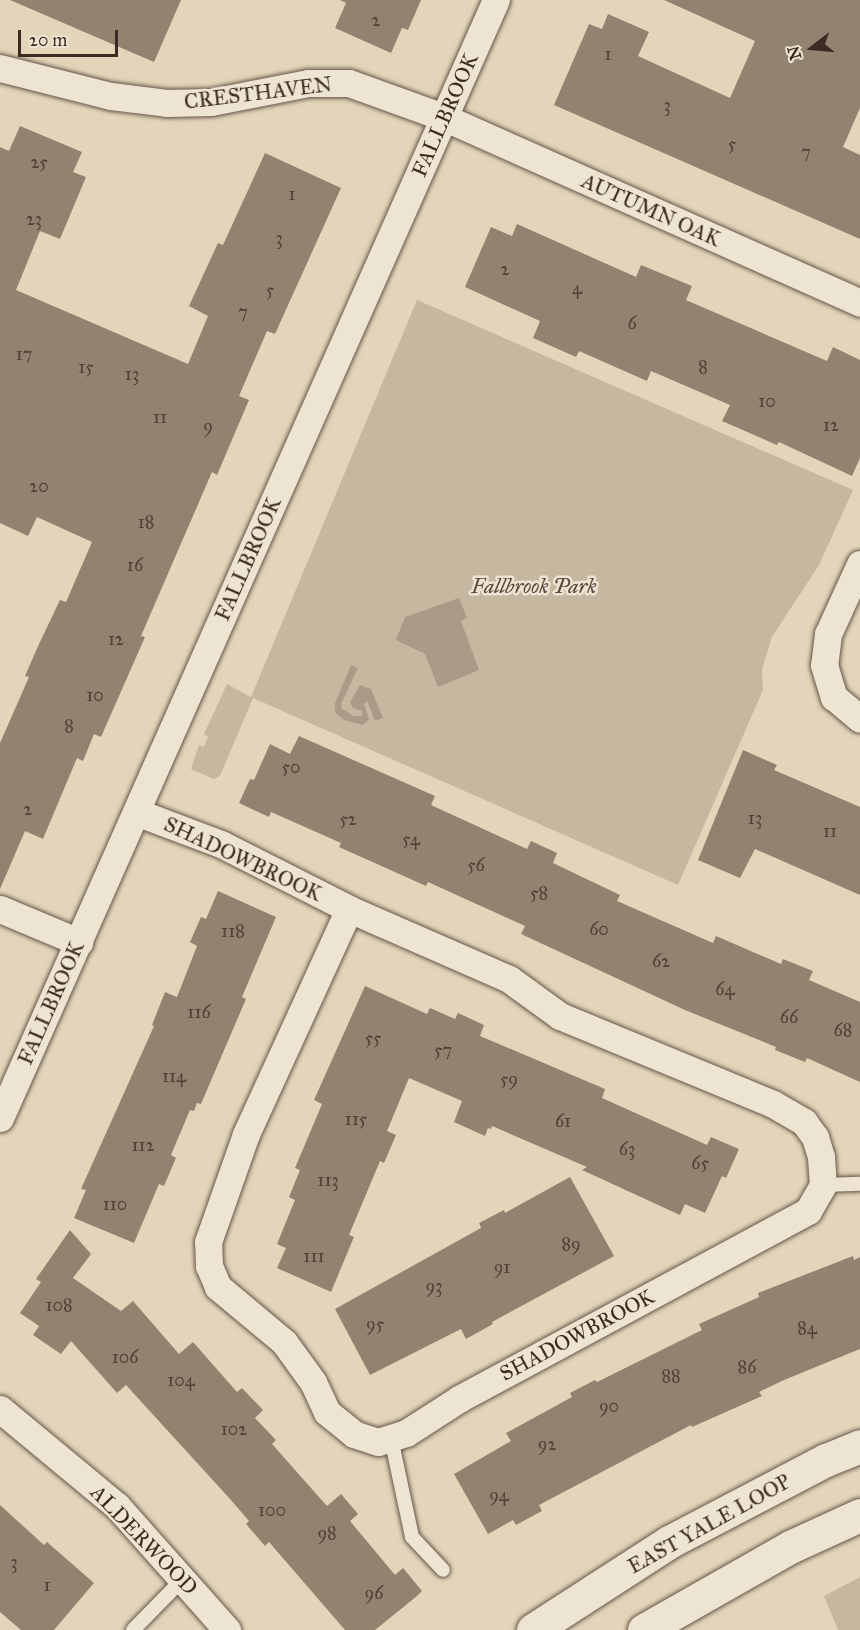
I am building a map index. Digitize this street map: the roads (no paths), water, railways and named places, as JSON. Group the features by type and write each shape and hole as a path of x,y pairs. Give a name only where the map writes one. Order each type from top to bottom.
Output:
{"main road":[{"name":"EAST YALE LOOP","path":"534,1630 669,1542 826,1460 860,1446"},
{"path":"644,1630 790,1547 860,1515"}],"street":[{"name":"FALLBROOK","path":"0,1118 496,0"},
{"name":"CRESTHAVEN","path":"0,68 111,96 167,103 211,102 308,83 349,83 443,117"},
{"name":"AUTUMN OAK","path":"443,117 860,303"},
{"path":"860,564 828,634 824,665 834,697 860,720"},
{"name":"SHADOWBROOK","path":"136,812 221,844 349,909 509,979 560,1016 783,1110 804,1122 815,1137 821,1157 823,1185 808,1211 459,1399 406,1433 378,1442 354,1434 327,1412 313,1382 284,1342 218,1287 208,1263 208,1242 246,1134 349,909"},
{"path":"0,909 79,942"},
{"name":"ALDERWOOD","path":"0,1409 117,1506 227,1630"}],"lane":[{"path":"823,1185 860,1184"},
{"path":"391,1438 412,1537 443,1570"},
{"path":"133,1630 183,1580"}],"park label":[{"name":"Fallbrook Park","path":"534,586"}]}
